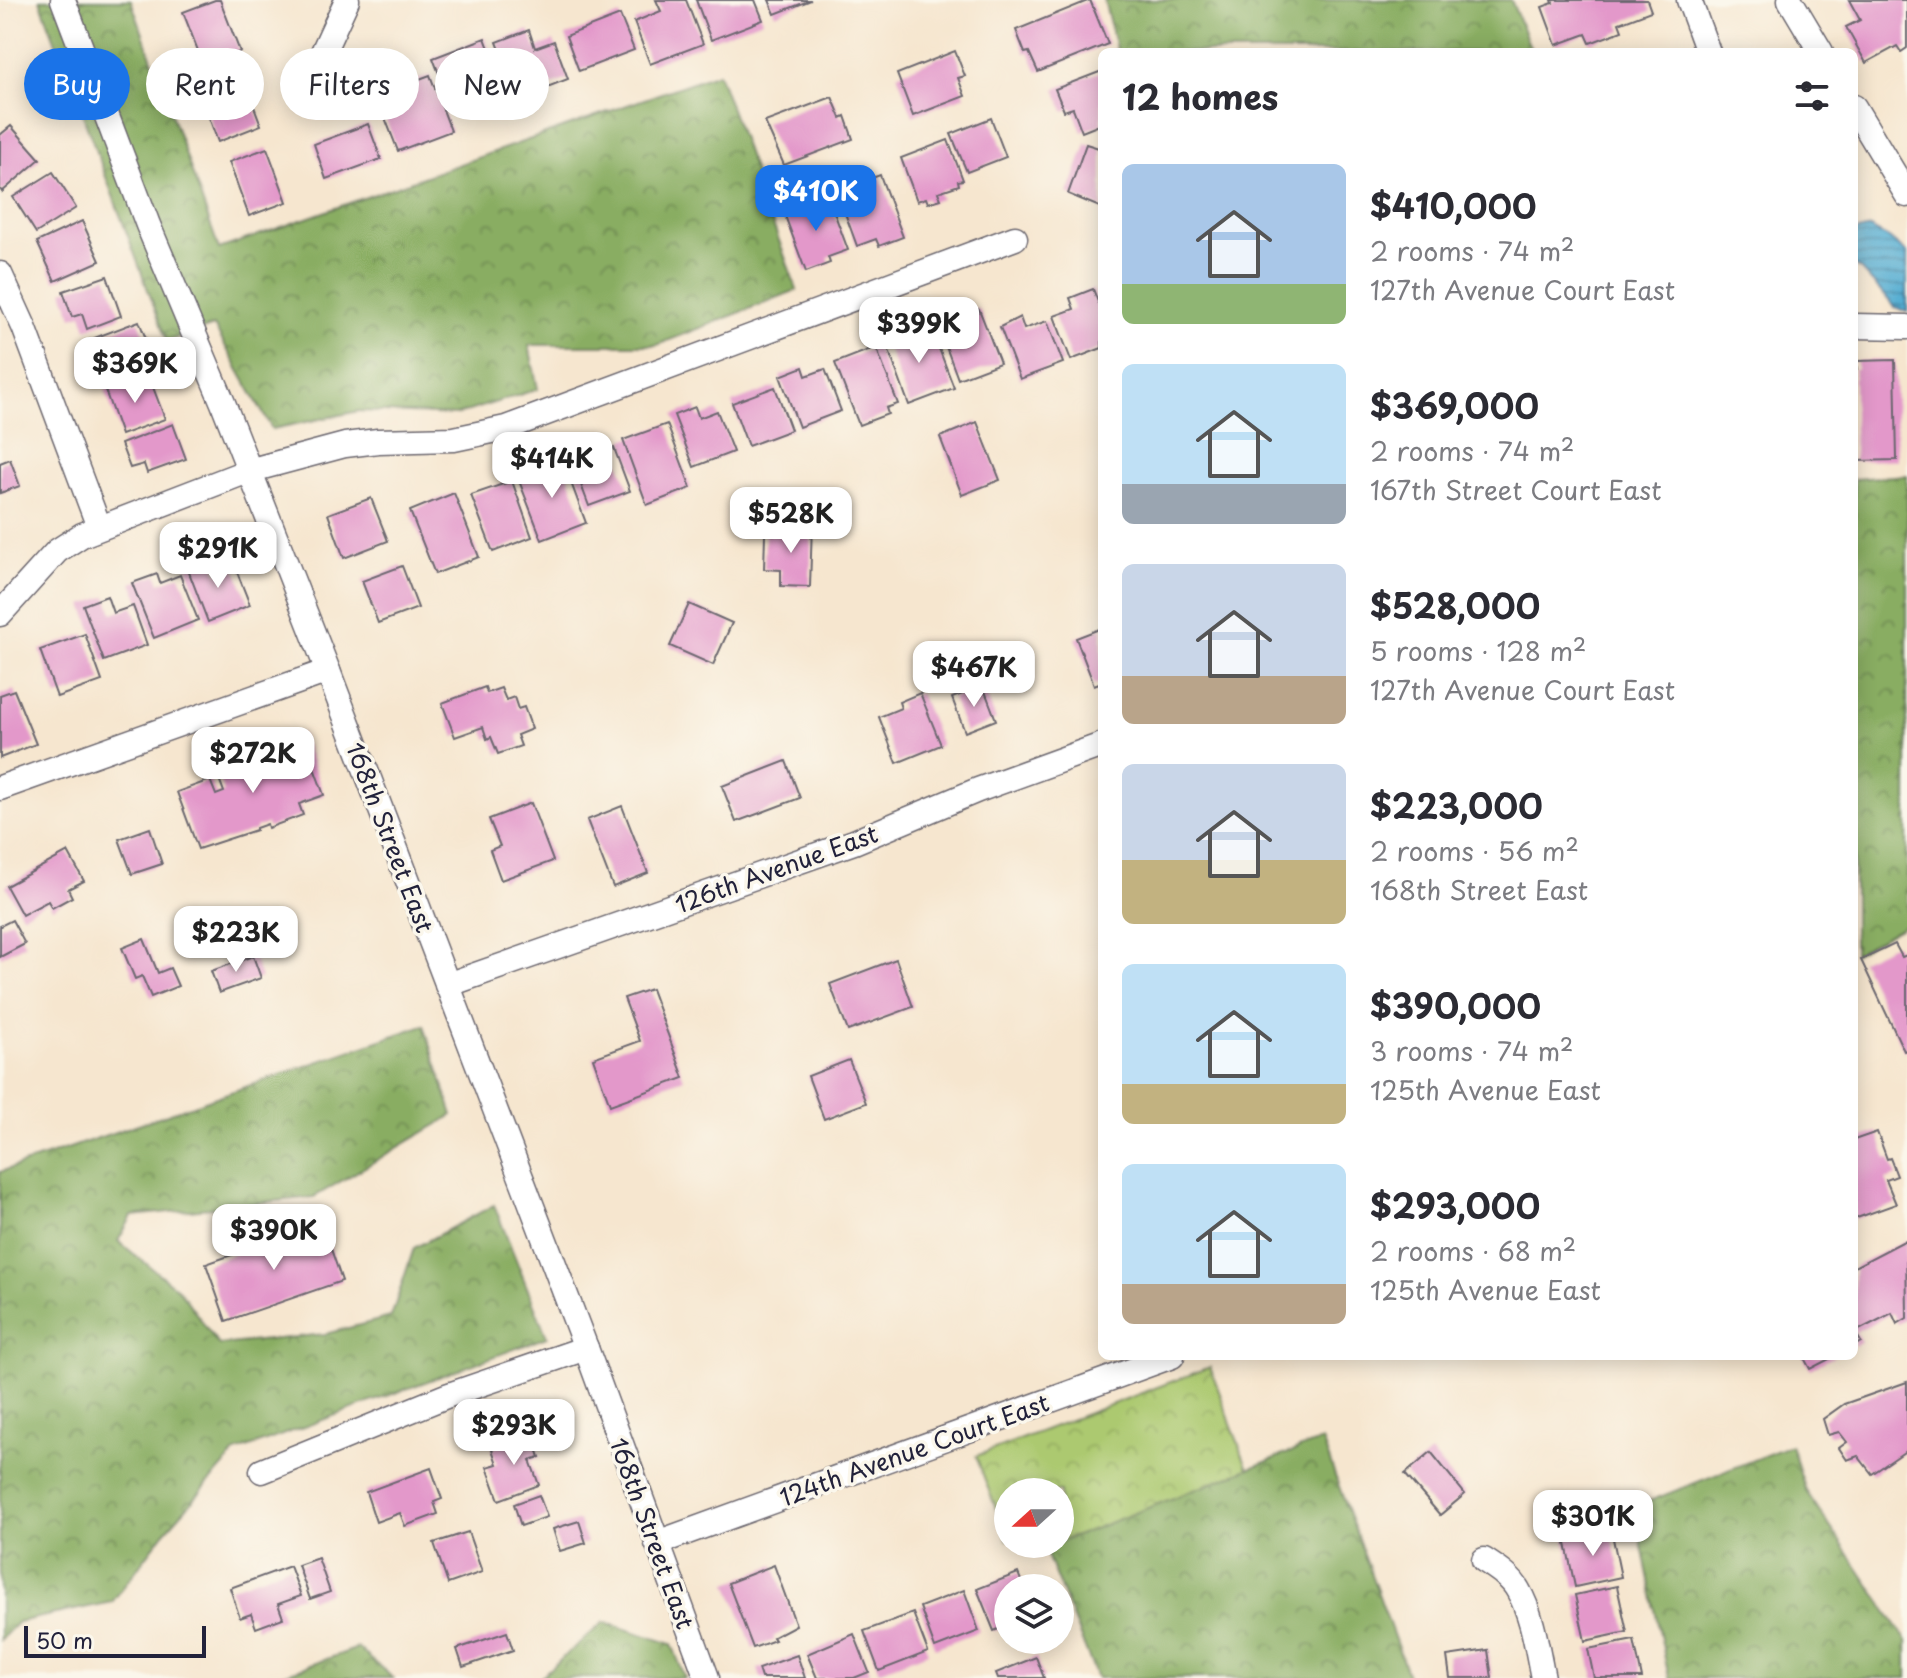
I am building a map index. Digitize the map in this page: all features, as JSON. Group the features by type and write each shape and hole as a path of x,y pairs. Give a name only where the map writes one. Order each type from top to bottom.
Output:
{"street":[{"name":"168th Street East","path":"63,0 148,225 223,403 328,671 586,1348 707,1678"},
{"path":"325,48 347,0"},
{"path":"1689,0 1707,48"},
{"path":"1790,0 1819,48"},
{"path":"1858,114 1907,195"},
{"path":"0,614 57,551 99,527 248,471 345,445 454,439 506,428 1015,238"},
{"path":"0,274 24,327 99,527"},
{"path":"1858,326 1907,327"},
{"path":"0,788 328,671"},
{"name":"126th Avenue East","path":"447,985 854,842 978,790 1098,746"},
{"path":"262,1471 446,1396 586,1348"},
{"name":"124th Avenue Court East","path":"657,1543 1161,1360"},
{"path":"1484,1560 1518,1588 1543,1678"}],"green space":[{"path":"40,0 131,0 148,48 146,120 173,120 219,249 718,73 797,290 657,345 529,345 538,389 456,415 359,411 272,429 214,326 167,341 85,120 130,120 130,48 58,48"},
{"path":"1104,0 1511,0 1530,48 1116,48"},
{"path":"1907,475 1907,924 1858,952 1858,479"},
{"path":"424,1025 453,1115 314,1197 132,1216 118,1241 179,1290 219,1345 325,1334 391,1317 414,1248 494,1205 547,1337 236,1452 164,1533 112,1602 18,1622 0,1640 0,1172"},
{"path":"1210,1367 1248,1469 1074,1537 1074,1478 994,1478 994,1504 976,1456"},
{"path":"1322,1440 1409,1678 1097,1678 1074,1622 1074,1574 1055,1574 1048,1558 1074,1558 1074,1536"},
{"path":"1791,1445 1806,1491 1907,1641 1907,1678 1669,1678 1634,1507"},
{"path":"604,1622 672,1644 685,1678 539,1678"},
{"path":"358,1648 393,1678 273,1678"}],"water":[{"path":"1870,228 1907,253 1907,312 1895,307 1858,268 1858,231"}],"building":[{"path":"220,0 238,48 197,48 183,12"},
{"path":"656,0 686,0 703,44 650,64 634,22 661,11"},
{"path":"696,0 755,0 763,20 711,40"},
{"path":"769,0 811,0 775,14"},
{"path":"1090,0 1108,44 1038,72 1029,52 1025,53 1016,30"},
{"path":"1552,0 1647,0 1651,11 1619,23 1622,31 1590,43 1586,34 1556,45 1542,7 1553,3"},
{"path":"1849,0 1907,0 1907,48 1901,52 1897,46 1866,63 1846,27 1860,20"},
{"path":"620,15 634,50 579,71 566,36"},
{"path":"529,30 535,48 499,48 497,42"},
{"path":"485,38 489,48 459,48"},
{"path":"554,41 568,79 549,86 549,48 535,48"},
{"path":"955,51 965,76 958,78 965,96 913,116 897,74"},
{"path":"1098,73 1098,126 1082,132 1073,108 1064,111 1055,89"},
{"path":"430,75 435,88 435,120 447,120 451,131 398,151 386,120 419,120 419,79"},
{"path":"832,97 841,118 845,116 853,139 784,165 765,122"},
{"path":"991,118 1006,157 967,172 951,134"},
{"path":"210,120 259,120 261,125 218,142"},
{"path":"368,124 381,159 326,179 314,144"},
{"path":"11,126 40,159 2,192 0,135"},
{"path":"948,140 963,180 958,181 959,185 938,192 941,199 928,203 926,198 917,201 901,158"},
{"path":"1086,144 1098,148 1098,206 1068,194"},
{"path":"267,148 287,202 249,216 229,162"},
{"path":"53,172 76,208 36,233 13,197"},
{"path":"880,175 903,237 879,246 876,239 857,246 837,191"},
{"path":"828,196 848,250 828,257 830,263 806,272 784,213"},
{"path":"82,221 100,261 55,281 37,242"},
{"path":"107,276 121,316 87,329 82,314 72,317 63,291"},
{"path":"1093,289 1098,302 1098,350 1071,360 1054,316 1074,309 1070,298"},
{"path":"979,309 1000,363 958,379 938,325"},
{"path":"1020,317 1024,329 1047,321 1063,363 1020,379 1000,327"},
{"path":"139,321 151,352 158,349 164,364 147,370 144,364 104,380 89,340"},
{"path":"930,325 954,388 909,405 885,340"},
{"path":"876,347 898,404 886,408 888,414 859,425 835,363"},
{"path":"1895,360 1897,460 1858,461 1858,361"},
{"path":"803,367 806,376 825,369 841,411 799,427 780,376"},
{"path":"148,374 165,419 121,435 105,390"},
{"path":"775,387 791,430 748,446 732,403"},
{"path":"695,407 699,418 717,411 733,452 694,467 674,415"},
{"path":"977,422 1000,480 962,495 940,437"},
{"path":"173,424 186,459 147,473 144,464 130,468 121,444"},
{"path":"667,424 691,488 647,505 623,440"},
{"path":"592,447 595,455 614,448 630,491 589,506 570,455"},
{"path":"10,459 20,486 0,493 0,463"},
{"path":"563,461 586,523 542,540 518,478"},
{"path":"512,481 532,537 493,552 471,495"},
{"path":"454,493 479,557 435,574 410,511"},
{"path":"371,498 388,541 344,558 328,514"},
{"path":"786,524 812,524 810,587 781,586 781,570 764,569 765,534 786,535"},
{"path":"211,558 218,574 235,567 250,605 208,622 187,567"},
{"path":"402,566 418,608 378,623 362,581"},
{"path":"157,574 160,583 180,575 198,620 154,638 132,583"},
{"path":"107,596 113,613 133,606 147,645 104,661 83,605"},
{"path":"689,604 732,623 713,665 670,646"},
{"path":"1098,630 1098,684 1094,685 1076,638"},
{"path":"85,634 102,681 57,697 40,650"},
{"path":"983,686 996,720 965,732 952,698"},
{"path":"485,687 487,693 501,688 506,700 514,697 518,709 524,707 532,729 517,735 521,746 498,754 483,727 455,737 442,703"},
{"path":"14,690 36,744 0,758 0,695"},
{"path":"920,693 941,745 897,763 879,717 901,708 899,702"},
{"path":"301,733 324,795 299,804 303,815 268,828 267,824 198,849 177,792 210,780 216,795 224,792 218,776 245,767 247,771 264,764 259,749"},
{"path":"786,761 800,798 736,822 722,786"},
{"path":"531,803 553,861 501,880 490,850 500,846 489,819"},
{"path":"622,806 648,873 613,887 587,820"},
{"path":"150,828 162,864 132,874 119,839"},
{"path":"68,852 84,881 68,889 72,897 52,908 48,901 22,915 6,886"},
{"path":"12,920 25,944 0,957 0,926"},
{"path":"144,939 158,973 170,968 178,986 151,997 142,976 135,979 122,948"},
{"path":"1895,944 1902,957 1907,955 1907,1050 1904,1051 1861,960"},
{"path":"253,956 261,978 219,993 211,971"},
{"path":"896,959 913,1007 848,1031 830,984"},
{"path":"651,989 684,1078 610,1105 593,1058 640,1041 624,998"},
{"path":"849,1060 866,1103 824,1119 808,1076"},
{"path":"1877,1132 1897,1176 1886,1180 1896,1204 1858,1218 1858,1139"},
{"path":"322,1223 342,1281 226,1321 206,1264"},
{"path":"1906,1240 1907,1318 1897,1324 1892,1313 1858,1330 1858,1265"},
{"path":"1805,1360 1827,1360 1810,1369"},
{"path":"1907,1382 1907,1450 1872,1474 1858,1456 1847,1460 1839,1448 1847,1442 1839,1432 1828,1435 1823,1419 1844,1404"},
{"path":"532,1434 540,1457 530,1460 539,1485 499,1500 487,1467 497,1464 492,1449"},
{"path":"1431,1452 1465,1494 1440,1515 1405,1474"},
{"path":"431,1468 442,1499 434,1502 438,1514 405,1526 400,1513 376,1522 366,1492"},
{"path":"539,1495 547,1517 521,1526 514,1504"},
{"path":"579,1521 586,1543 560,1551 553,1529"},
{"path":"1611,1529 1621,1577 1575,1587 1565,1539"},
{"path":"468,1532 482,1572 448,1584 434,1543"},
{"path":"318,1558 330,1592 310,1599 298,1565"},
{"path":"774,1565 796,1625 773,1637 775,1640 753,1648 728,1583"},
{"path":"290,1566 301,1596 278,1604 283,1618 256,1628 251,1614 240,1618 230,1588"},
{"path":"994,1582 994,1631 977,1589"},
{"path":"1617,1586 1627,1632 1585,1641 1575,1595"},
{"path":"964,1590 979,1631 935,1648 920,1607"},
{"path":"913,1613 928,1652 879,1671 864,1631"},
{"path":"507,1632 513,1650 463,1667 457,1649"},
{"path":"854,1634 869,1672 854,1678 817,1678 807,1654"},
{"path":"1634,1640 1642,1678 1594,1678 1588,1649"},
{"path":"1488,1650 1492,1678 1450,1678 1447,1656"},
{"path":"797,1655 805,1678 761,1678 758,1669"},
{"path":"1036,1657 1044,1678 998,1678 996,1673"}]}
